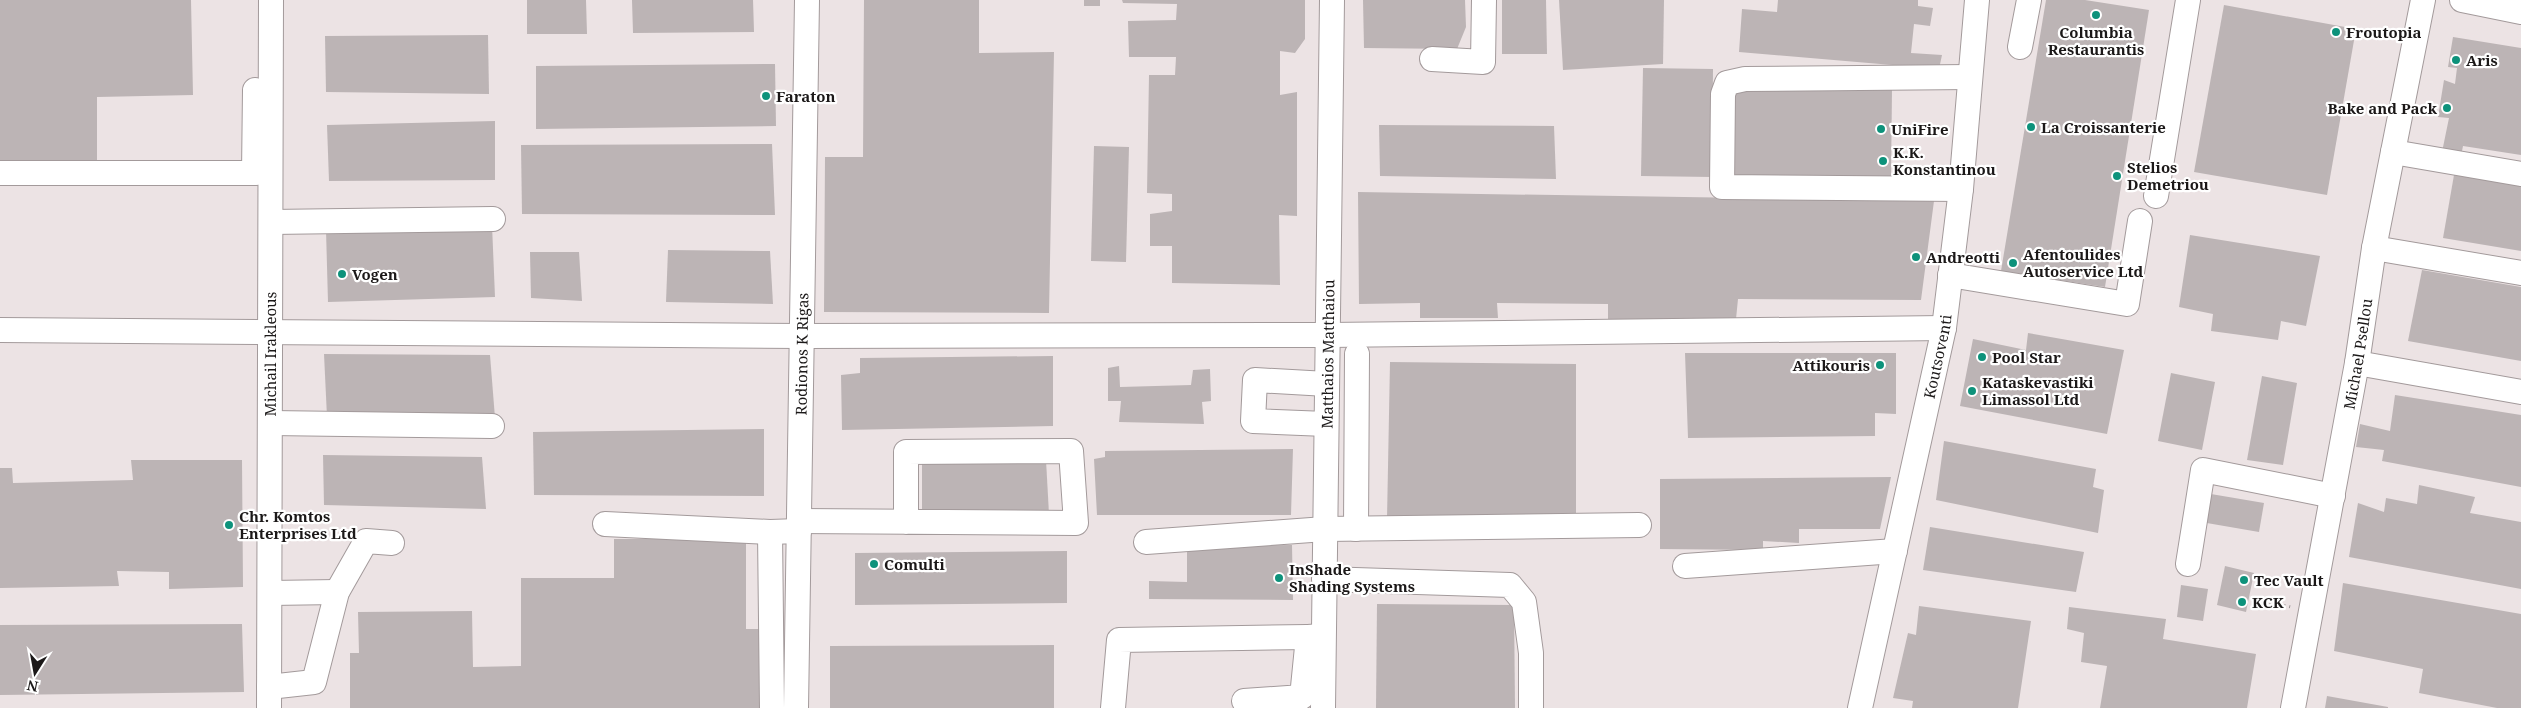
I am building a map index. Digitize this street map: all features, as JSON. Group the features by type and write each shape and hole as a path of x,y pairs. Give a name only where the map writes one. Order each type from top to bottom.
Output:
{"street":[{"path":"0,173 263,172 256,0"},
{"name":"Michail Irakleous","path":"269,698 271,222 263,172 271,0"},
{"name":"Rodionos K Rigas","path":"796,708 807,0"},
{"name":"Matthaios Matthaiou","path":"1323,708 1316,636 1324,579 1332,0"},
{"path":"1432,59 1482,62 1484,0"},
{"name":"Koutsoventi","path":"1860,708 1944,328 1961,189 1977,0"},
{"path":"2020,47 2029,0"},
{"path":"2156,196 2188,0"},
{"name":"Michael Psellou","path":"2293,708 2357,363 2374,248 2423,0"},
{"path":"2462,0 2521,12"},
{"path":"1961,189 1722,187 1722,94 1727,83 1745,79 1970,78"},
{"path":"2393,152 2521,174"},
{"path":"271,222 493,219"},
{"path":"1950,275 2127,304 2140,221"},
{"path":"2374,248 2521,273"},
{"path":"271,339 1328,334 1944,328"},
{"path":"0,330 441,344"},
{"path":"1356,354 1356,529"},
{"path":"2357,363 2521,392"},
{"path":"1326,424 1254,421 1255,380 1327,384"},
{"path":"271,423 492,426"},
{"path":"605,524 770,532 799,526 906,522 1076,523 1071,451 906,452 906,522"},
{"path":"2188,564 2203,470 2333,496"},
{"path":"1146,542 1325,529 1639,526"},
{"path":"770,532 772,708"},
{"path":"269,698 314,682 337,592 366,541 392,543"},
{"path":"1685,566 1895,551"},
{"path":"1324,579 1510,585 1524,602 1531,653 1531,708"},
{"path":"270,593 337,592"},
{"path":"1113,708 1118,640 1316,636 1302,697 1244,701"}],"path":[{"path":"2255,599 2311,612"}],"building":[{"path":"0,0 191,0 193,95 97,97 97,161 0,161"},
{"path":"527,0 586,0 587,34 527,34"},
{"path":"632,0 753,0 754,32 633,33"},
{"path":"864,0 979,0 979,53 1054,52 1049,313 824,312 825,157 863,157"},
{"path":"1084,0 1100,0 1100,6 1084,6"},
{"path":"1122,0 1305,0 1305,39 1295,53 1280,51 1280,95 1297,92 1297,216 1279,215 1280,285 1172,283 1172,246 1150,246 1150,214 1172,211 1172,194 1147,193 1149,75 1175,75 1176,57 1129,57 1128,21 1176,20 1177,4 1123,3"},
{"path":"1363,0 1465,0 1466,27 1457,49 1364,48"},
{"path":"1502,0 1546,0 1547,54 1502,54"},
{"path":"1559,0 1664,0 1663,64 1563,70"},
{"path":"1778,0 1918,0 1918,6 1933,8 1930,26 1914,24 1911,53 1942,55 1939,69 1739,52 1742,9 1777,12"},
{"path":"2046,0 2085,0 2149,10 2105,287 2001,271"},
{"path":"2224,5 2356,29 2327,195 2194,172"},
{"path":"488,35 489,94 326,92 325,36"},
{"path":"2453,37 2521,48 2521,155 2463,146 2461,156 2442,152 2449,118 2438,117 2444,80 2455,84 2457,68 2448,67"},
{"path":"775,64 776,126 536,129 536,66"},
{"path":"1643,68 1713,69 1712,177 1641,176"},
{"path":"1732,89 1892,89 1891,178 1731,176"},
{"path":"495,121 495,180 329,181 327,125"},
{"path":"1379,125 1554,126 1556,179 1380,176"},
{"path":"772,144 775,215 522,214 521,145"},
{"path":"1094,146 1129,147 1126,262 1091,261"},
{"path":"2454,175 2521,186 2521,251 2443,238"},
{"path":"1358,192 1934,201 1921,300 1738,299 1736,319 1608,319 1608,304 1497,303 1498,318 1420,318 1420,303 1359,304"},
{"path":"492,225 495,297 328,302 326,230"},
{"path":"2190,235 2320,256 2306,326 2281,321 2278,340 2211,331 2213,314 2179,307"},
{"path":"668,250 770,251 773,304 666,302"},
{"path":"530,252 579,252 582,301 531,298"},
{"path":"2422,270 2521,287 2521,361 2408,341"},
{"path":"2028,333 2124,350 2107,434 1960,406 1973,339 2026,350"},
{"path":"1685,353 1896,353 1896,414 1875,413 1875,436 1688,438"},
{"path":"324,354 490,355 495,418 327,417"},
{"path":"1053,356 1053,426 842,430 841,375 860,373 860,358"},
{"path":"1390,362 1576,364 1576,518 1387,519"},
{"path":"1119,366 1120,387 1191,385 1193,370 1210,369 1211,401 1202,402 1204,424 1119,422 1121,401 1108,401 1108,368"},
{"path":"2171,373 2215,382 2202,450 2158,441"},
{"path":"2262,376 2297,383 2283,465 2247,460"},
{"path":"2395,395 2521,415 2521,487 2382,461 2384,450 2356,447 2360,424 2390,431"},
{"path":"764,429 764,496 534,495 533,432"},
{"path":"1944,441 2096,469 2093,487 2104,490 2098,533 1936,500"},
{"path":"1293,449 1291,515 1097,515 1094,459 1105,457 1105,451"},
{"path":"323,455 482,457 486,509 324,505"},
{"path":"131,460 242,460 243,587 169,589 169,572 117,571 119,586 0,588 0,468 12,468 13,483 133,480"},
{"path":"1046,460 1049,514 922,513 922,462"},
{"path":"1891,477 1880,529 1799,529 1799,543 1763,541 1763,550 1660,549 1660,479"},
{"path":"2419,485 2475,497 2470,513 2521,522 2521,589 2349,557 2358,503 2384,512 2386,498 2417,504"},
{"path":"2205,493 2264,503 2259,532 2201,522"},
{"path":"1930,527 2084,552 2076,592 1923,570"},
{"path":"614,539 746,539 746,629 761,629 761,708 350,708 350,653 359,653 358,612 472,611 473,667 521,666 521,578 614,578"},
{"path":"1292,545 1293,600 1149,599 1149,581 1187,582 1187,546"},
{"path":"1067,551 1067,603 855,605 855,553"},
{"path":"2225,566 2254,573 2246,612 2217,605"},
{"path":"2343,583 2521,614 2521,708 2497,708 2419,693 2423,669 2334,651"},
{"path":"2181,585 2208,589 2203,621 2177,617"},
{"path":"1377,604 1514,605 1515,708 1376,708"},
{"path":"1919,606 2031,621 2018,708 1912,708 1913,701 1893,698 1908,633 1916,635"},
{"path":"2069,607 2166,619 2163,639 2256,654 2247,708 2100,708 2107,666 2081,662 2084,633 2067,629"},
{"path":"242,624 244,692 0,695 0,625"},
{"path":"1054,645 1054,708 830,708 830,646"},
{"path":"2327,696 2388,707 2388,708 2325,708"}],"place":[{"name":"Columbia Restaurantis","path":"2096,15"},
{"name":"Froutopia","path":"2336,32"},
{"name":"Aris","path":"2456,60"},
{"name":"Faraton","path":"766,96"},
{"name":"Bake and Pack","path":"2447,108"},
{"name":"La Croissanterie","path":"2031,127"},
{"name":"UniFire","path":"1881,129"},
{"name":"K.K. Konstantinou","path":"1883,161"},
{"name":"Stelios Demetriou","path":"2117,176"},
{"name":"Andreotti","path":"1916,257"},
{"name":"Afentoulides Autoservice Ltd","path":"2013,263"},
{"name":"Vogen","path":"342,274"},
{"name":"Pool Star","path":"1982,357"},
{"name":"Attikouris","path":"1880,365"},
{"name":"Kataskevastiki Limassol Ltd","path":"1972,391"},
{"name":"Chr. Komtos Enterprises Ltd","path":"229,525"},
{"name":"Comulti","path":"874,564"},
{"name":"InShade Shading Systems","path":"1279,578"},
{"name":"Tec Vault","path":"2244,580"},
{"name":"KCK","path":"2242,602"}]}
